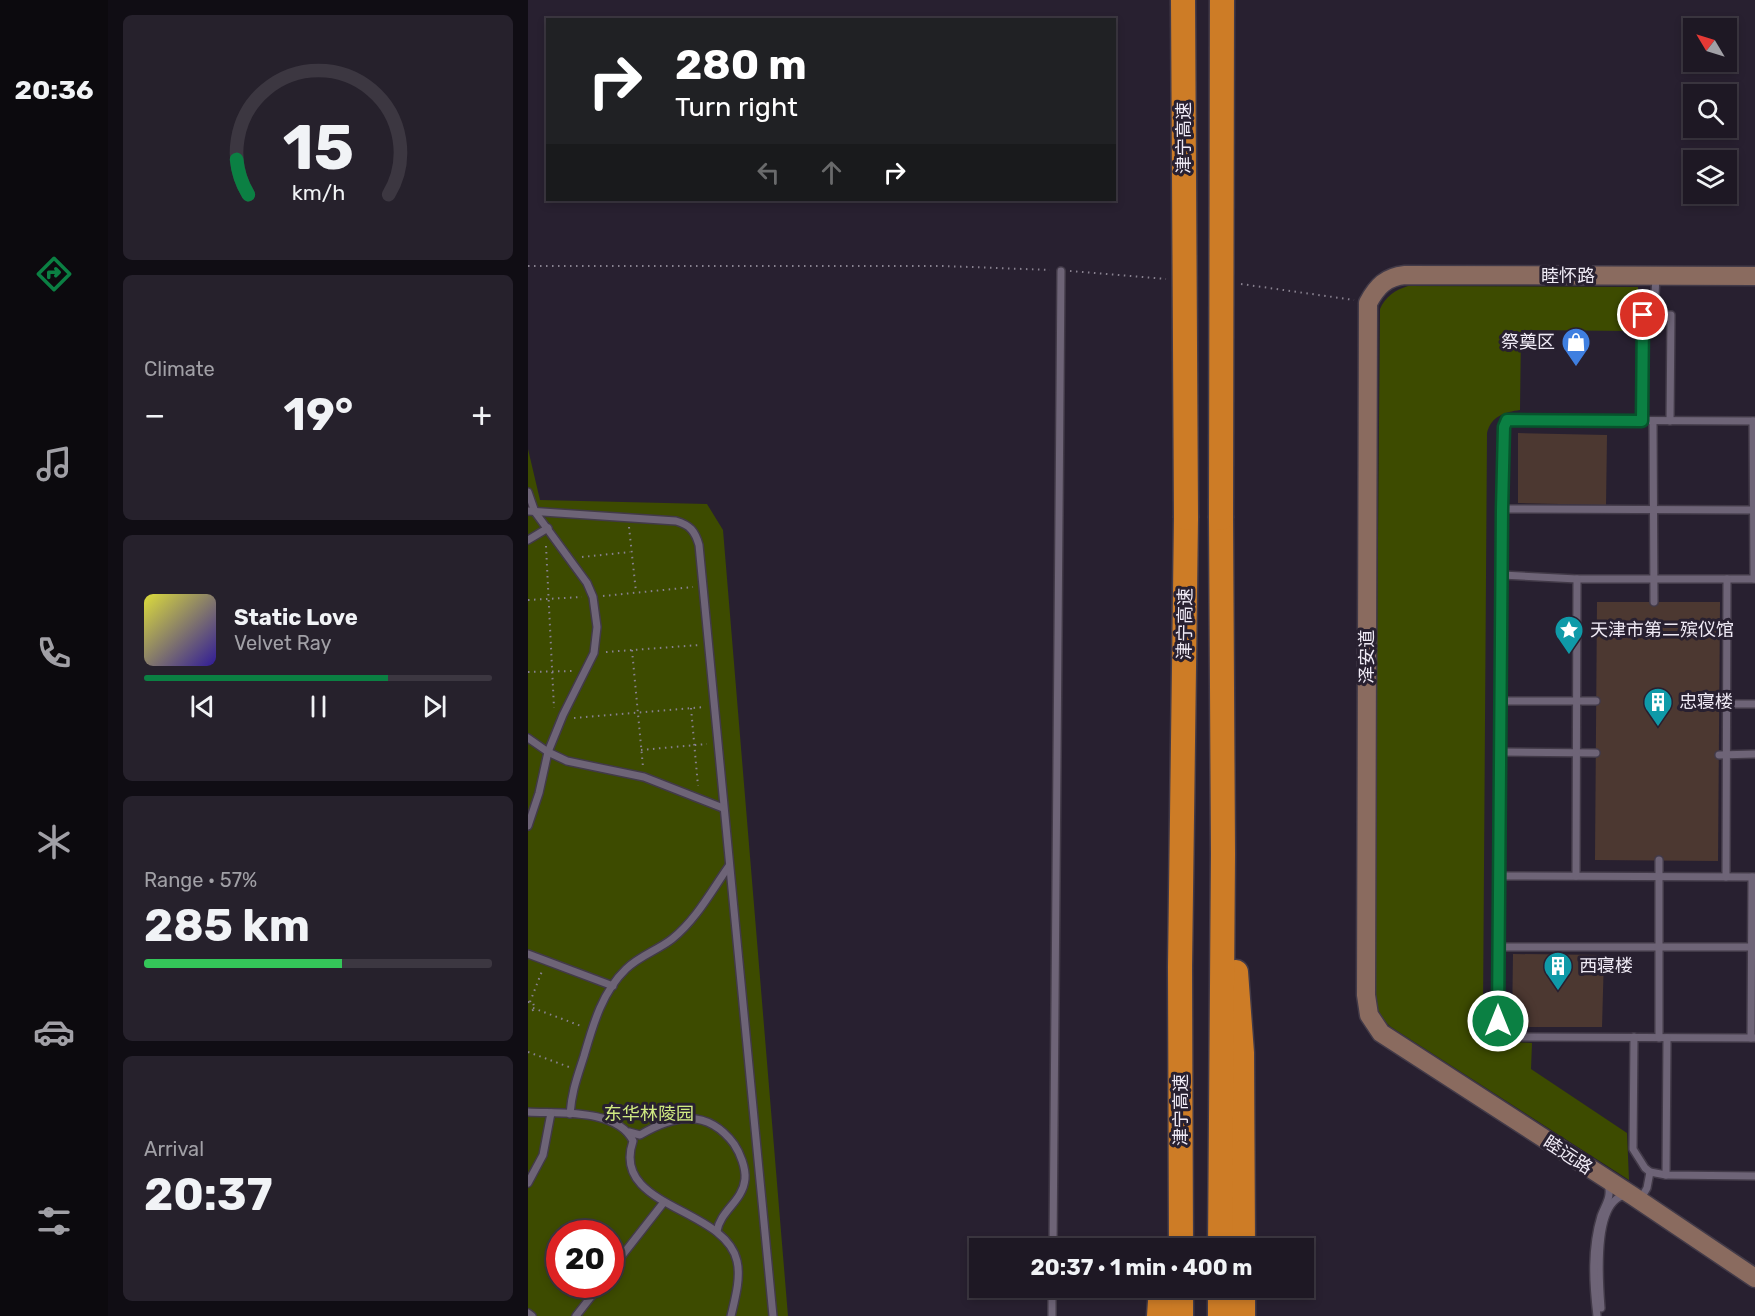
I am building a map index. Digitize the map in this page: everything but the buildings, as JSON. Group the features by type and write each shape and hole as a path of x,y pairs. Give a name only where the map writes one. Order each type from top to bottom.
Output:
{"highway":[{"name":"津宁高速","path":"1181,1238 1180,967 1186,518 1183,0"},
{"name":"津宁高速","path":"1220,1238 1223,854 1222,0"},
{"path":"1223,854 1238,984 1242,1053 1243,1238"},
{"path":"1165,1238 1173,1126 1180,967"},
{"path":"1159,1316 1160,1298"},
{"path":"1181,1298 1181,1316"},
{"path":"1220,1298 1220,1316"},
{"path":"1243,1298 1243,1316"}],"street":[{"name":"睦怀路","path":"1368,303 1383,282 1393,276 1405,275 1755,276"},
{"name":"泽安道","path":"1368,303 1366,995 1369,1015 1381,1033"},
{"name":"睦远路","path":"1381,1033 1755,1278"}],"lane":[{"path":"1053,1238 1061,271"},
{"path":"1654,315 1656,276"},
{"path":"1642,421 1643,315 1671,315 1670,421"},
{"path":"1500,876 1753,877 1750,947 1753,1038 1522,1037 1507,1034 1501,1029 1498,1021 1502,509 1504,427 1507,420 1754,421 1752,510 1754,579 1577,579 1502,575"},
{"path":"1653,421 1654,602"},
{"path":"528,492 532,512 550,531 587,583 593,597 597,627 594,653 548,752 539,793 528,825"},
{"path":"1502,509 1752,510"},
{"path":"532,512 676,522 686,524 693,529 699,545 773,1316"},
{"path":"528,540 550,531"},
{"path":"1576,876 1577,579"},
{"path":"1726,877 1723,704 1727,579"},
{"path":"1501,701 1596,701"},
{"path":"1723,704 1755,704"},
{"path":"528,738 548,752 567,761 644,777 723,808"},
{"path":"1501,752 1596,753"},
{"path":"1723,755 1755,754"},
{"path":"1659,860 1658,946 1663,1038 1665,1175"},
{"path":"570,1114 572,1089 591,1030 598,1011 613,986 624,971 637,960 672,939 689,922 729,866"},
{"path":"1499,947 1750,947"},
{"path":"528,954 613,986"},
{"path":"1634,1037 1633,1149 1645,1168 1650,1172 1665,1175 1755,1176"},
{"path":"528,1112 586,1114 601,1117 637,1138"},
{"path":"528,1183 543,1155 551,1113"},
{"path":"707,1224 718,1221 741,1194 745,1179 739,1152 732,1142 711,1122 683,1118 668,1121 637,1138 631,1157 634,1175 664,1202 717,1231 731,1248 737,1261 737,1287 732,1316"},
{"path":"1602,1316 1599,1261 1603,1225 1614,1201 1624,1195 1636,1198 1647,1188 1650,1172"},
{"path":"1597,1316 1594,1286 1595,1243 1602,1213 1610,1194 1603,1177"},
{"path":"624,1253 664,1202"},
{"path":"717,1231 718,1221"},
{"path":"576,1316 590,1298"},
{"path":"1052,1316 1053,1298"}],"path":[{"path":"528,266 944,266 1170,279"},
{"path":"1239,284 1368,303"},
{"path":"628,518 636,592"},
{"path":"550,531 546,539 548,599 555,720 558,728"},
{"path":"570,558 631,552"},
{"path":"528,600 593,597 703,585"},
{"path":"594,653 708,644"},
{"path":"632,650 644,777"},
{"path":"528,672 587,670"},
{"path":"562,719 714,706"},
{"path":"691,708 698,789"},
{"path":"641,750 717,743"},
{"path":"533,1008 533,1003 529,1002 545,960"},
{"path":"533,1008 591,1030"},
{"path":"528,1011 533,1008"},
{"path":"528,1052 569,1067"}],"green space":[{"path":"1408,286 1638,287 1638,297 1632,298 1632,331 1521,330 1520,410 1499,416 1489,427 1487,433 1483,1012 1490,1030 1500,1039 1532,1043 1531,1069 1627,1133 1629,1180 1391,1027 1381,1017 1375,1001 1380,309 1391,294"},
{"name":"东华林陵园","path":"528,449 540,500 707,504 723,530 788,1316 528,1316"}],"place":[{"name":"祭奠区","path":"1576,368"},
{"name":"天津市第二殡仪馆","path":"1569,656"},
{"name":"忠寝楼","path":"1658,728"},
{"name":"西寝楼","path":"1558,992"}],"route":[{"path":"1498,1021 1504,427 1507,420 1642,421 1643,315"}]}
